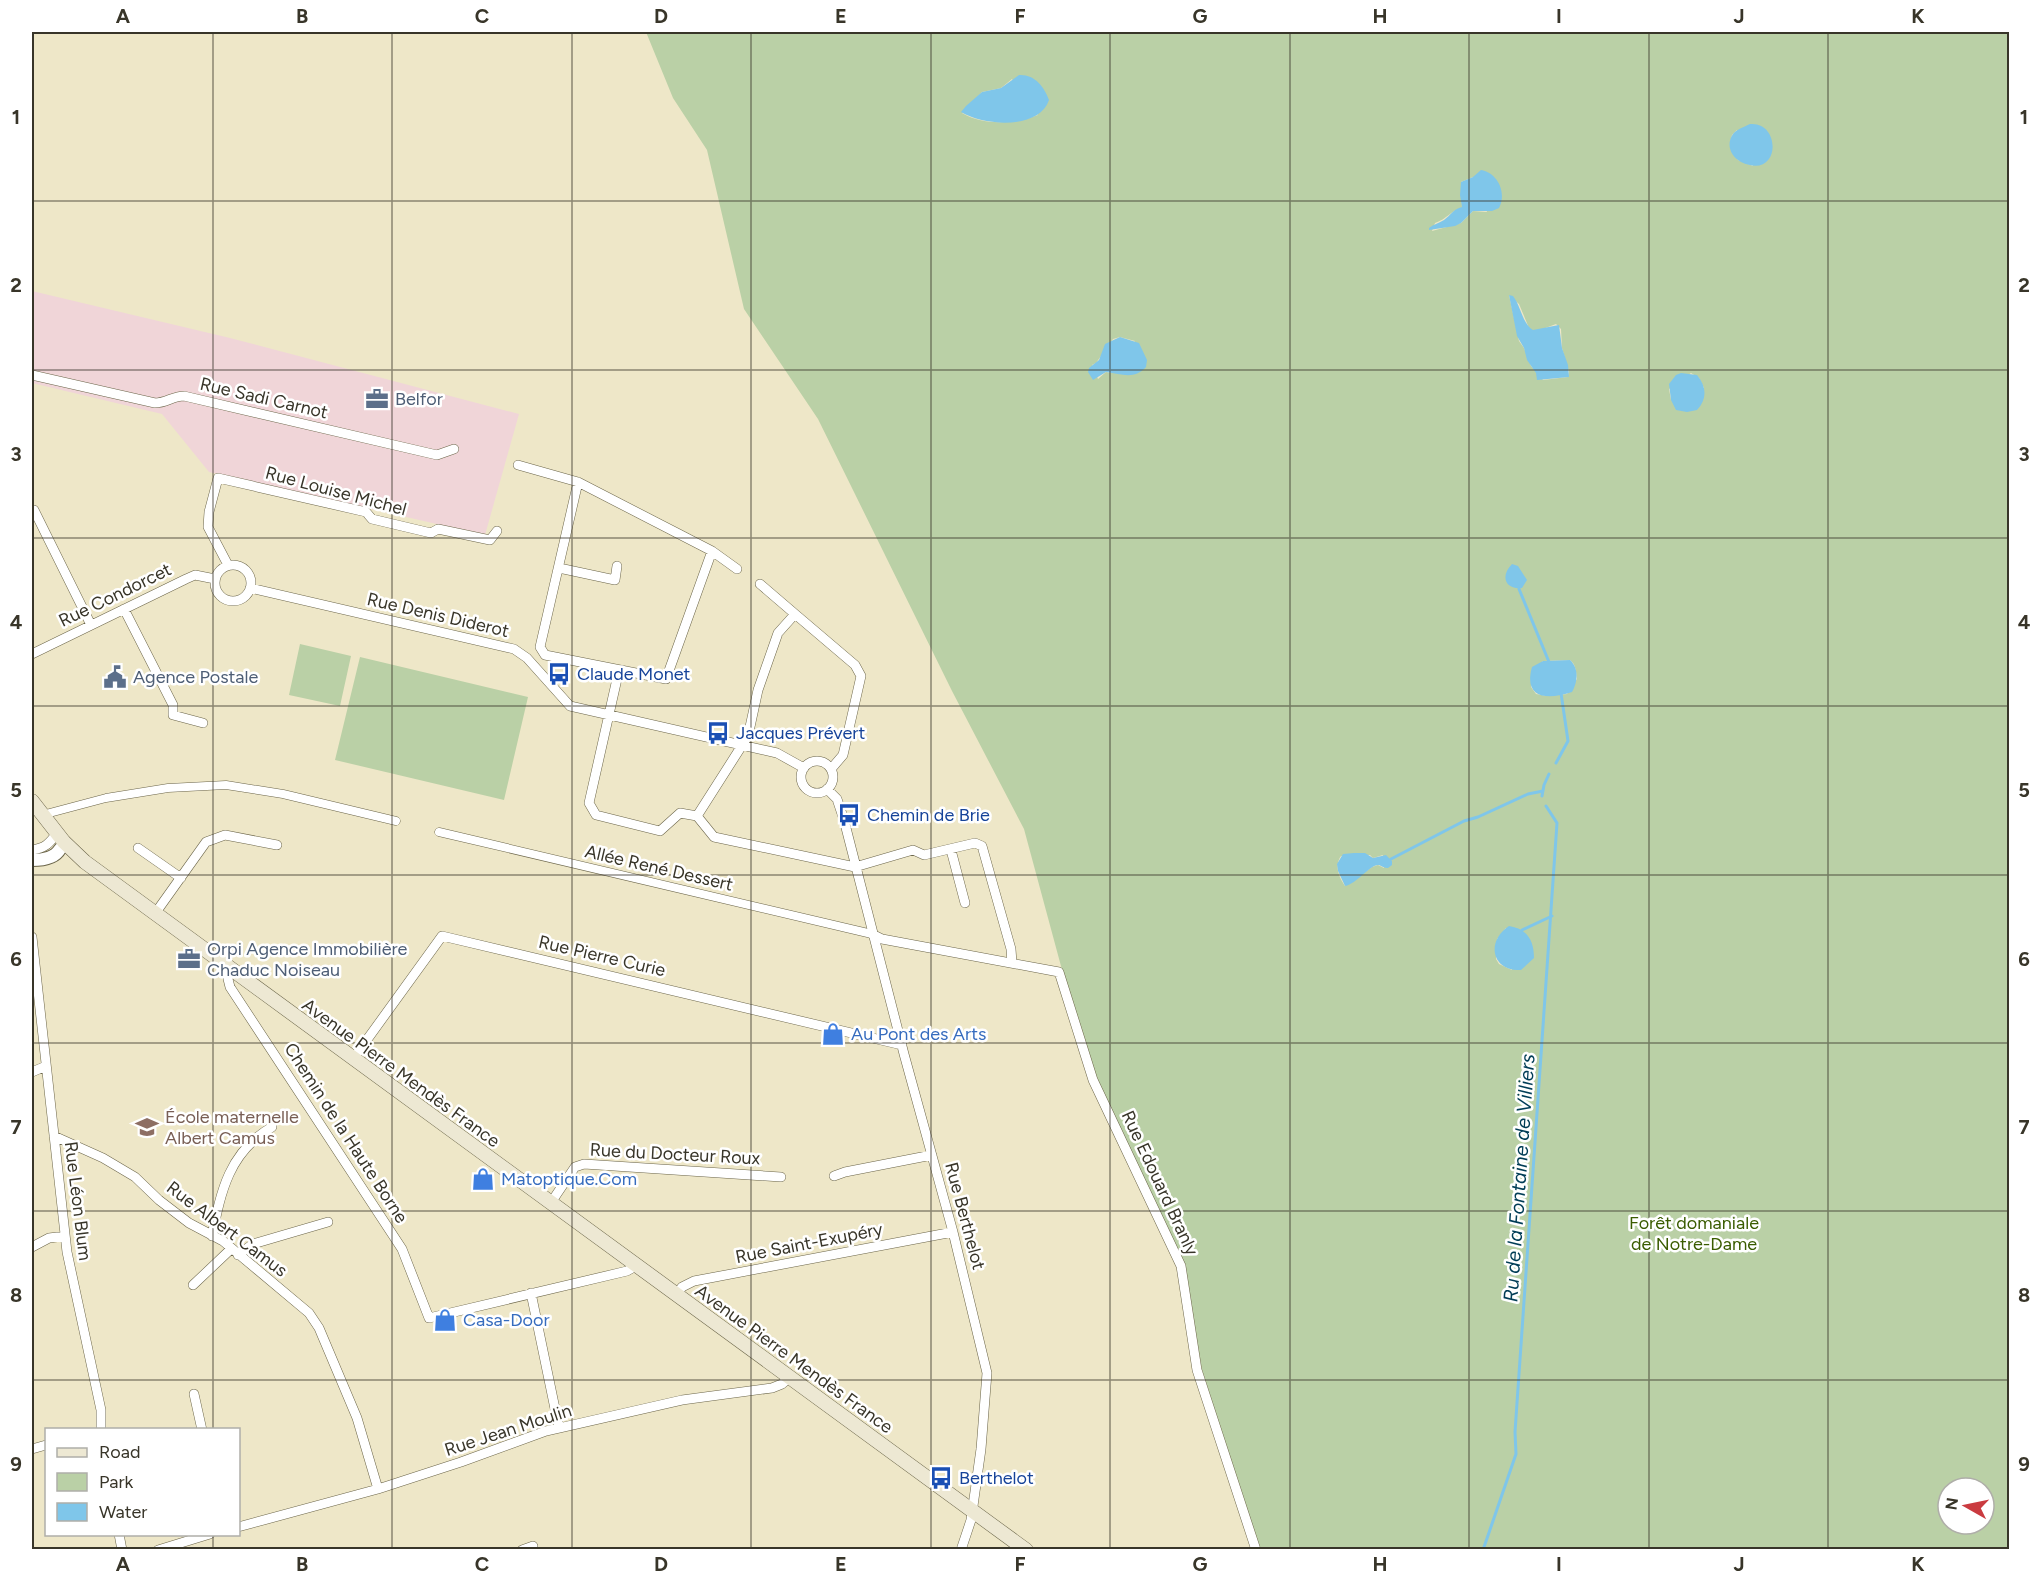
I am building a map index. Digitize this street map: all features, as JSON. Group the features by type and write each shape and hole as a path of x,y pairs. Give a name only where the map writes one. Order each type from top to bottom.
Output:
{"main road":[{"name":"Avenue Pierre Mendès France","path":"32,801 37,814 59,841 154,915 1026,1550"}],"street":[{"name":"Rue Sadi Carnot","path":"32,375 155,403 162,403 176,396 184,396 436,455 454,449"},
{"path":"518,465 578,482 712,551 737,569"},
{"name":"Rue Louise Michel","path":"228,565 208,527 209,512 218,478 366,512 372,519 431,533 438,529 490,540 497,531"},
{"path":"578,482 540,647 545,655 666,679 712,551"},
{"path":"34,510 91,625"},
{"path":"228,565 241,566 249,575 250,588 243,598 225,599 216,591 215,579 220,570 228,565"},
{"path":"559,568 615,580 617,566"},
{"name":"Rue Condorcet","path":"32,654 195,575 215,579"},
{"path":"760,584 855,665 861,676 843,754 831,769"},
{"name":"Rue Denis Diderot","path":"250,588 514,650 527,658 570,706 777,753 804,768"},
{"path":"124,609 173,705 173,715 203,723"},
{"path":"697,816 748,736 759,690 778,633 795,614"},
{"path":"619,670 589,803 596,815 660,831 680,813 697,816 714,837 855,867 913,850 924,855 975,843 982,846 1011,949 1012,963 882,939 872,934 855,867 837,799 827,789"},
{"path":"823,762 831,769 832,779 827,789 813,792 805,787 801,778 808,764 823,762"},
{"path":"37,814 106,798 158,790 226,785 283,794 396,821"},
{"name":"Allée René Dessert","path":"439,832 872,934"},
{"path":"154,915 206,842 225,835 277,845"},
{"path":"32,850 44,848 59,841"},
{"path":"32,860 57,854 59,841"},
{"path":"138,848 180,878"},
{"path":"951,850 965,903"},
{"name":"Rue Berthelot","path":"872,934 953,1232 987,1373 981,1449 971,1520 961,1550"},
{"name":"Rue Pierre Curie","path":"353,1059 442,936 902,1045"},
{"name":"Rue Léon Blum","path":"32,937 65,1236 71,1276 77,1291 101,1410 101,1428"},
{"name":"Rue Edouard Branly","path":"1012,963 1059,972 1094,1080 1181,1266 1197,1370 1256,1550"},
{"name":"Chemin de la Haute Borne","path":"230,970 228,979 230,987 402,1249 429,1318 531,1293"},
{"path":"32,1072 46,1066"},
{"path":"213,1236 219,1200 230,1170 260,1134 272,1127"},
{"name":"Rue Albert Camus","path":"54,1136 104,1158 127,1172 189,1223 213,1236 235,1252 309,1313 319,1328 357,1418 378,1489"},
{"path":"834,1176 932,1155"},
{"name":"Rue du Docteur Roux","path":"550,1204 575,1167 584,1164 781,1177"},
{"path":"193,1285 235,1252 253,1244 328,1222"},
{"name":"Rue Saint-Exupéry","path":"676,1295 682,1287 694,1281 953,1232"},
{"path":"32,1247 50,1238 65,1236"},
{"path":"559,1428 531,1293 627,1271 636,1266"},
{"name":"Rue Jean Moulin","path":"240,1526 378,1489 559,1428 682,1400 772,1388 789,1378"},
{"path":"194,1394 202,1428"},
{"path":"158,1550 204,1536"},
{"path":"522,1550 533,1546"}],"shaded area":[{"path":"32,291 230,338 519,414 485,535 209,472 162,414 32,383"}],"green space":[{"name":"Forêt domaniale de Notre-Dame","path":"646,32 2009,32 2009,1549 1259,1549 1202,1370 1184,1268 1092,1081 1024,829 952,691 818,419 744,309 707,150 673,98","holes":["1012,79 1038,115 1009,122 989,122 962,113 982,92 1001,88","1737,130 1753,166 1738,160 1730,143 1732,135","1473,177 1487,212 1473,211 1461,223 1432,231 1435,223 1462,208 1461,182","1509,295 1519,304 1529,328 1533,331 1556,324 1561,329 1568,377 1543,380 1531,366 1519,341","1120,337 1135,341 1111,373 1106,372 1098,379 1092,365 1096,363 1113,339","1691,373 1699,378 1704,388 1671,400 1669,389","1570,660 1575,666 1577,679 1567,694 1547,696 1536,694 1531,687 1531,672 1543,661","1370,855 1373,858 1383,855 1384,868 1378,865 1372,867 1345,886 1338,871 1341,856","1506,928 1512,970 1499,964 1496,959 1497,939"]},
{"path":"300,644 351,656 340,706 289,695"},
{"path":"360,657 528,697 504,800 335,760"}],"water":[{"path":"1019,75 1038,82 1049,100 1043,110 1034,116 1023,121 996,122 971,117 961,112 982,92 1001,88"},
{"path":"1750,124 1768,131 1772,140 1770,158 1764,164 1754,166 1741,162 1730,150 1733,134"},
{"path":"1481,170 1492,175 1499,184 1502,196 1499,208 1492,211 1473,211 1455,226 1429,230 1462,207 1461,182 1473,177"},
{"path":"1509,295 1513,296 1526,323 1533,330 1559,325 1569,377 1537,380 1536,373 1527,360 1524,348 1517,336"},
{"path":"1120,337 1139,343 1147,360 1146,367 1132,375 1106,372 1093,380 1088,372 1089,368 1099,360 1105,344"},
{"path":"1681,373 1697,375 1703,384 1704,397 1697,410 1687,412 1676,410 1671,400 1669,384 1676,375"},
{"path":"1512,564 1518,566 1527,580 1522,588 1512,587 1506,581 1506,573"},
{"path":"1570,660 1577,675 1572,692 1546,696 1534,691 1530,678 1532,667 1543,661"},
{"path":"1365,853 1373,858 1386,855 1392,861 1392,865 1388,868 1375,866 1345,886 1337,864 1343,854"},
{"path":"1509,926 1525,933 1533,946 1534,958 1521,970 1503,966 1495,954 1497,939"}],"waterway":[{"path":"1519,589 1549,662"},
{"path":"1556,763 1568,741 1561,693"},
{"path":"1542,796 1549,774"},
{"path":"1391,859 1464,821 1528,794 1543,791"},
{"name":"Ru de la Fontaine de Villiers","path":"1483,1550 1516,1454 1515,1432 1557,823 1546,806"},
{"path":"1522,930 1552,916"}],"place":[{"name":"Belfor","path":"377,399"},
{"name":"Claude Monet","path":"559,674"},
{"name":"Agence Postale","path":"115,677"},
{"name":"Jacques Prévert","path":"718,733"},
{"name":"Chemin de Brie","path":"849,815"},
{"name":"Orpi Agence Immobilière Chaduc Noiseau","path":"189,959"},
{"name":"Au Pont des Arts","path":"833,1034"},
{"name":"École maternelle Albert Camus","path":"147,1127"},
{"name":"Matoptique.Com","path":"483,1179"},
{"name":"Casa-Door","path":"445,1320"},
{"name":"Berthelot","path":"941,1478"}]}
